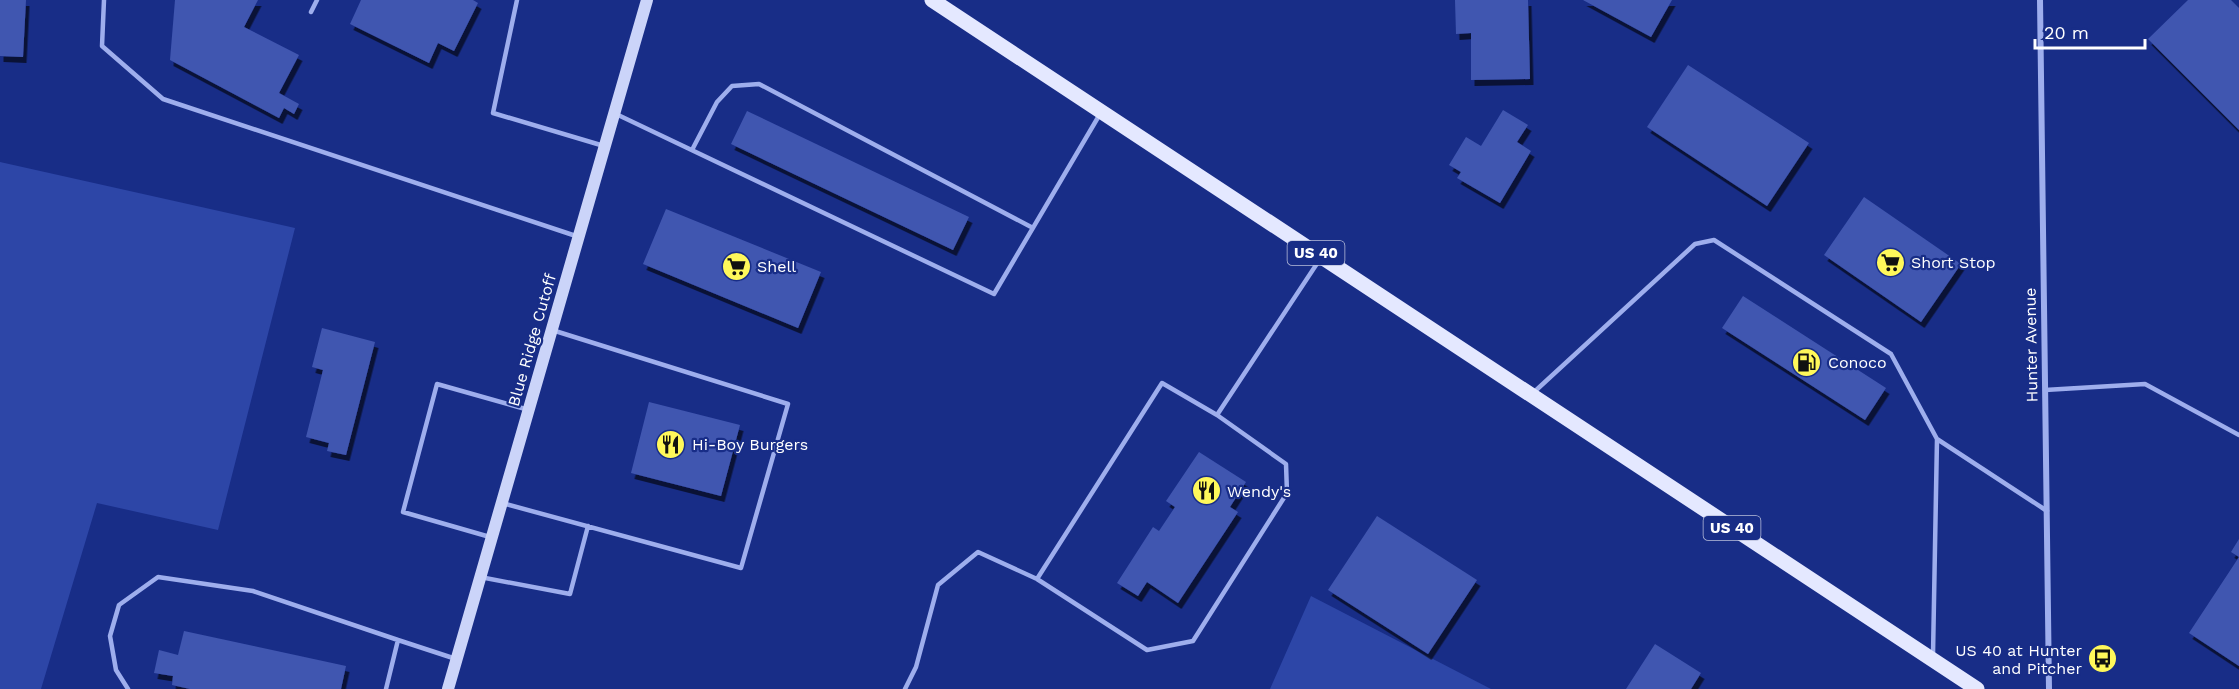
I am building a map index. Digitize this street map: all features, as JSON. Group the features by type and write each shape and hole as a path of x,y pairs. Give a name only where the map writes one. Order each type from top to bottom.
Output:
{"main road":[{"name":"Blue Ridge Cutoff","path":"448,689 647,0"},
{"name":"US 40","path":"932,0 1977,689"}],"street":[{"name":"Hunter Avenue","path":"2040,0 2049,689"}],"lane":[{"path":"104,0 102,46 163,99 579,237"},
{"path":"311,12 318,0"},
{"path":"517,0 493,113 605,146"},
{"path":"692,150 717,102 732,86 759,84 1033,228"},
{"path":"614,114 994,294 1101,112"},
{"path":"1531,395 1695,244 1714,240 1891,354 1936,439 1933,660"},
{"path":"1217,415 1322,257"},
{"path":"502,503 741,568 788,404 552,330"},
{"path":"905,689 916,667 938,585 978,552 1037,579 1147,650 1193,641 1287,493 1286,464 1217,415 1162,383 1037,579"},
{"path":"492,538 403,512 437,384 529,410"},
{"path":"2045,390 2145,384 2239,435"},
{"path":"1936,439 2047,511"},
{"path":"480,577 570,594 588,526"},
{"path":"128,689 116,670 110,636 119,605 158,577 253,591 456,659"},
{"path":"386,689 399,640"}],"shaded area":[{"path":"0,162 295,228 218,530 97,503 41,689 0,689"},
{"path":"1311,596 1491,689 1270,689"}],"building":[{"path":"0,0 26,0 23,57 0,56"},
{"path":"175,0 258,0 244,27 299,55 279,93 299,104 294,114 284,108 279,118 170,60"},
{"path":"361,0 473,0 478,3 454,51 438,43 429,63 350,24"},
{"path":"1455,0 1528,0 1530,79 1471,80 1471,33 1456,34"},
{"path":"1583,0 1672,0 1651,37"},
{"path":"2188,0 2231,0 2239,8 2239,130 2148,39"},
{"path":"1688,65 1809,143 1767,206 1647,127"},
{"path":"1503,110 1528,125 1517,142 1531,151 1500,203 1457,178 1461,172 1449,165 1466,137 1481,146"},
{"path":"747,111 969,217 953,250 731,144"},
{"path":"1864,197 1961,264 1921,322 1824,255"},
{"path":"666,209 821,272 798,328 643,264"},
{"path":"1743,296 1886,388 1865,420 1722,328"},
{"path":"322,328 375,342 346,455 327,451 329,443 306,437 323,370 312,367"},
{"path":"649,402 740,425 721,496 631,473"},
{"path":"1199,452 1246,482 1230,507 1238,512 1178,603 1147,582 1138,596 1117,583 1153,527 1159,531 1175,507 1166,501"},
{"path":"1377,516 1477,580 1428,654 1328,590"},
{"path":"2239,539 2239,557 2231,552"},
{"path":"2239,557 2239,666 2189,633"},
{"path":"184,631 346,666 341,689 190,689 172,685 173,676 154,673 159,650 178,655"},
{"path":"1655,644 1701,673 1691,689 1626,689"}],"place":[{"name":"Short Stop","path":"1890,262"},
{"name":"Shell","path":"736,266"},
{"name":"Conoco","path":"1807,362"},
{"name":"Hi-Boy Burgers","path":"671,444"},
{"name":"Wendy's","path":"1206,491"},
{"name":"US 40 at Hunter and Pitcher","path":"2103,659"}]}
